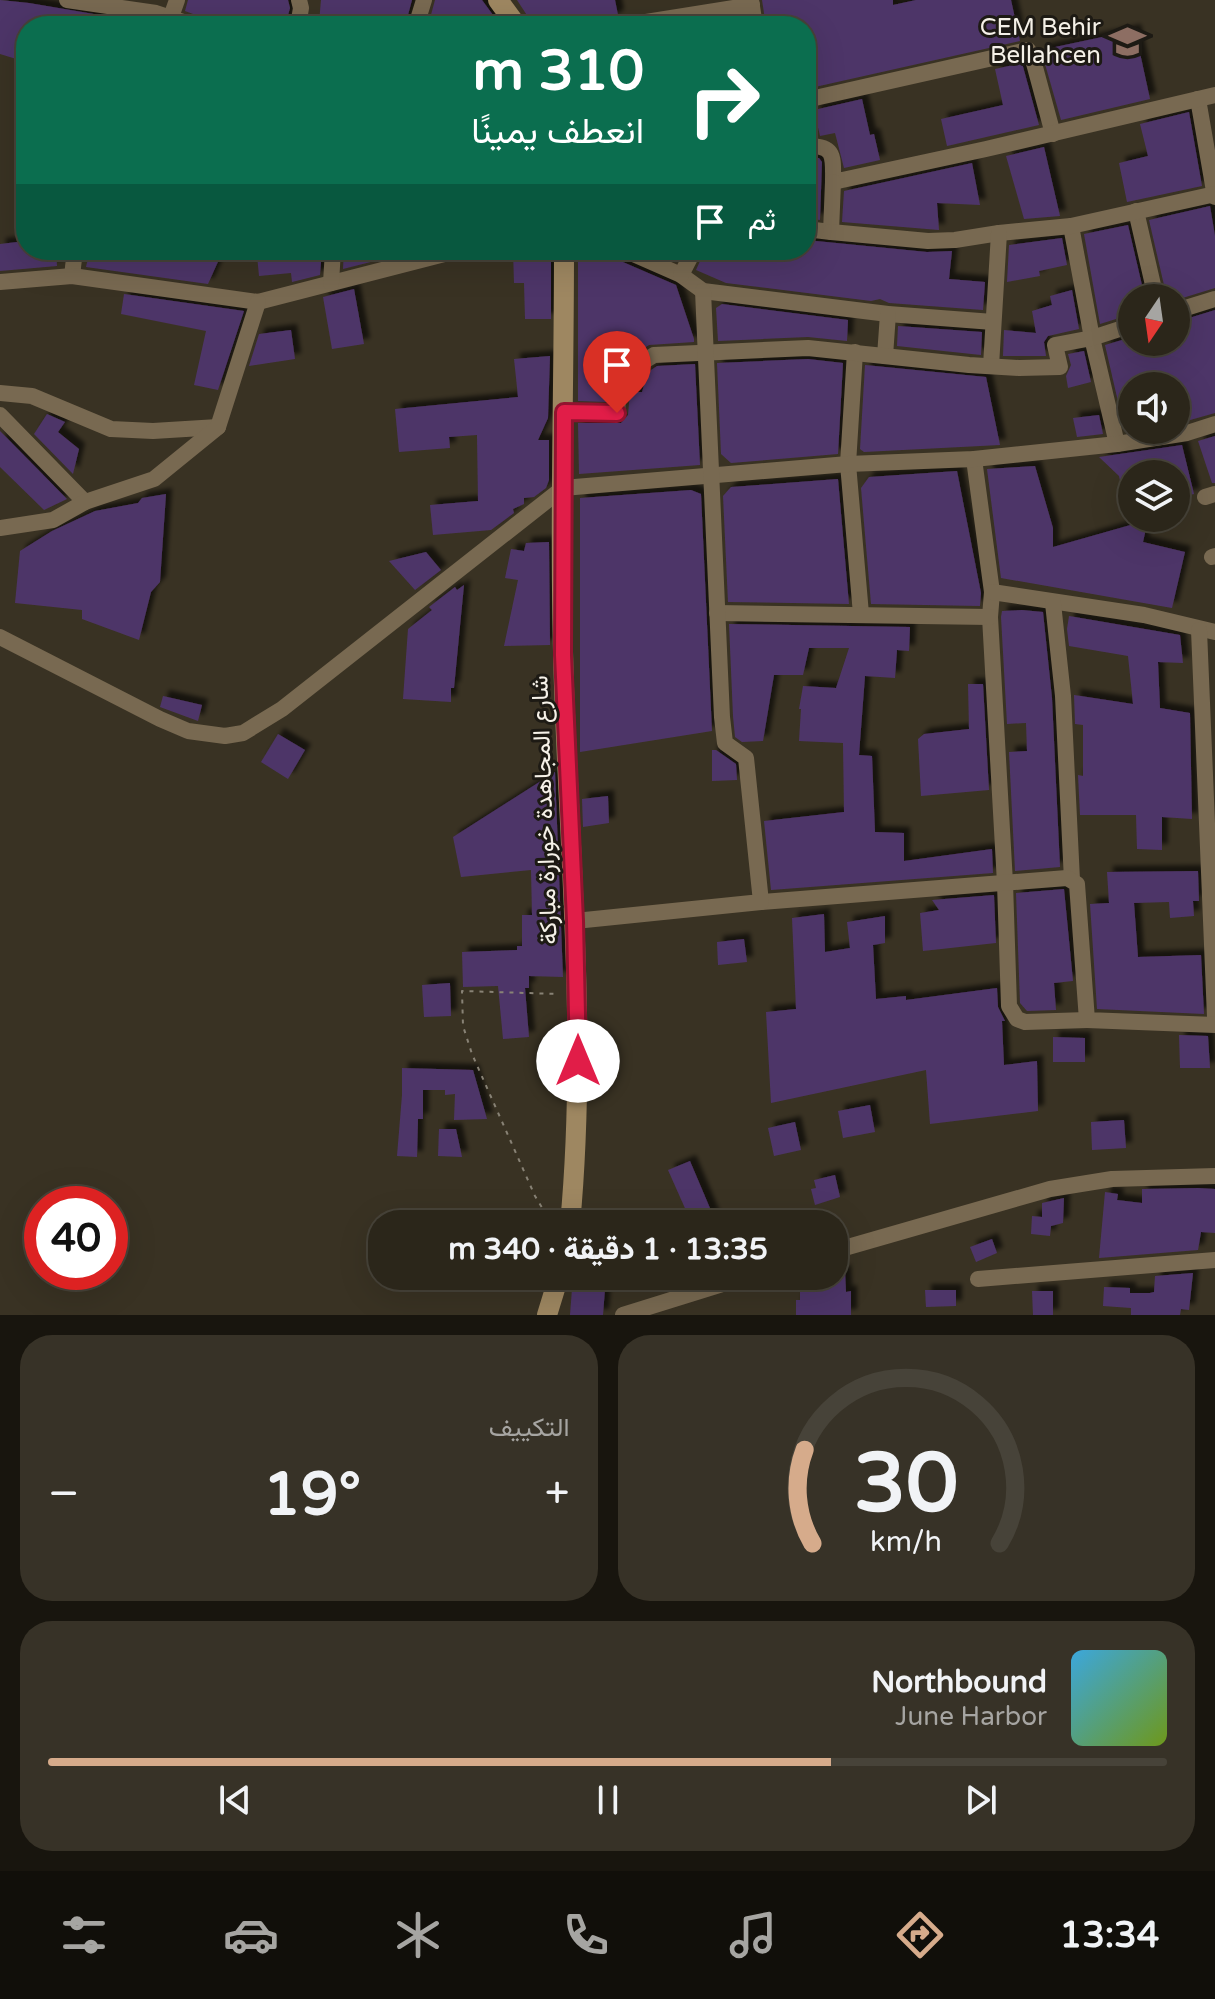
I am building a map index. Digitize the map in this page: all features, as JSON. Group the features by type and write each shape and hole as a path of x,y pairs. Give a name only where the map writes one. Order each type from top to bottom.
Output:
{"street":[{"path":"67,0 144,16"},
{"path":"162,16 177,0"},
{"path":"674,8 752,3"},
{"path":"816,98 1028,50 1053,134"},
{"path":"833,182 1215,95"},
{"path":"816,230 928,241 955,240 1071,226 1215,195 1198,99"},
{"path":"816,147 829,149 833,159 831,232"},
{"path":"1136,211 1153,284"},
{"path":"1071,226 1092,338 1117,444"},
{"path":"991,366 999,233"},
{"path":"72,276 74,260"},
{"path":"331,283 332,260"},
{"path":"0,282 72,276 258,302 421,260"},
{"name":"شارع المجاهدة خورارة مباركة","path":"564,260 563,655 577,995 576,1143 571,1210"},
{"path":"647,260 681,275 703,291 888,314 993,322"},
{"path":"681,275 689,260"},
{"path":"703,291 725,743 746,758 761,902"},
{"path":"1190,307 1215,299"},
{"path":"0,528 53,520 85,502 154,479 218,427 258,302"},
{"path":"885,356 888,314"},
{"path":"564,412 617,413 619,387 641,363 654,355 808,348 991,366 1060,367 1055,345 1118,330"},
{"path":"855,352 848,464 861,614"},
{"path":"0,393 32,396 111,429 153,431 218,427"},
{"path":"0,415 85,502"},
{"path":"0,637 188,731 225,736 243,733 282,709 563,488 848,464 974,459 1117,444 1187,433 1215,424"},
{"path":"974,459 992,592 990,617 1009,1006 1013,1014 1025,1022 1087,1020 1215,1025"},
{"path":"992,592 1144,615 1207,631 1215,1017"},
{"path":"1053,603 1063,696 1072,880"},
{"path":"717,613 990,617"},
{"path":"575,921 761,902 1061,878 1072,880 1077,884 1087,1020"},
{"path":"848,1247 1050,1189 1112,1179 1215,1176"},
{"path":"978,1279 1215,1260"},
{"path":"547,1315 555,1290"},
{"path":"623,1315 703,1290"}],"path":[{"path":"544,1210 472,1054 463,1026 462,991 577,995"}],"building":[{"path":"0,0 106,16 16,16 16,59 0,54"},
{"path":"188,0 288,0 290,8 288,16 199,16 185,11"},
{"path":"321,0 412,0 408,16 320,16"},
{"path":"435,0 482,0 494,16 431,16"},
{"path":"517,0 615,0 618,15 617,16 527,16"},
{"path":"762,0 893,0 893,5 916,0 1011,0 1020,41 816,87 816,16 764,16"},
{"path":"1135,30 1150,99 1061,120 1041,50"},
{"path":"1022,63 1039,125 947,146 941,119 1003,105 995,69"},
{"path":"862,99 870,135 874,134 880,160 844,168 835,133 820,136 816,110"},
{"path":"1189,112 1202,186 1127,202 1119,163 1148,156 1140,124"},
{"path":"1044,147 1060,216 1024,219 1006,156"},
{"path":"816,158 822,162 820,220 816,219"},
{"path":"972,163 980,205 937,203 939,230 842,222 844,191"},
{"path":"1210,206 1215,236 1215,288 1190,296 1190,284 1164,284 1149,220"},
{"path":"1128,225 1142,284 1118,284 1118,318 1100,324 1084,234"},
{"path":"1062,238 1067,265 1039,271 1040,276 1007,282 1009,245"},
{"path":"816,241 927,252 952,251 949,279 985,282 983,310 889,303 880,299 871,301 726,283 696,270 700,260 816,260"},
{"path":"16,242 16,260 57,260 57,266 0,271 0,244"},
{"path":"88,260 219,260 208,284 86,267"},
{"path":"257,260 321,260 320,275 292,282 291,273 259,276"},
{"path":"343,260 378,260 343,269"},
{"path":"513,260 551,260 551,319 525,319 524,283 514,283"},
{"path":"578,260 618,260 676,285 694,342 649,345 624,365 617,364 616,374 608,385 607,402 578,401"},
{"path":"354,289 364,344 332,349 323,297"},
{"path":"1072,290 1079,329 1048,336 1044,342 1046,356 1003,356 1004,330 1036,333 1032,311 1052,305 1050,296"},
{"path":"124,294 244,311 218,390 194,385 206,331 121,314"},
{"path":"722,304 848,320 847,341 808,337 718,341 716,308"},
{"path":"1215,310 1215,413 1190,420 1190,372 1118,372 1118,402 1105,345 1118,341 1118,356 1190,356 1190,318"},
{"path":"898,326 982,332 981,355 897,346"},
{"path":"291,330 295,359 249,366 259,334"},
{"path":"1084,351 1091,382 1068,388 1066,376 1071,365 1068,354"},
{"path":"550,356 548,418 538,440 549,440 549,480 546,488 534,497 524,498 524,504 513,509 514,513 491,530 433,535 430,505 478,501 477,435 449,437 450,448 399,452 395,409 518,397 514,359"},
{"path":"808,359 843,363 838,454 731,463 721,454 717,363"},
{"path":"695,364 700,465 579,474 578,423 621,423 628,415 630,392 642,392 648,372 657,366"},
{"path":"865,365 986,377 1000,445 864,452 860,449"},
{"path":"47,414 65,422 58,432 79,449 73,474 34,434"},
{"path":"1099,415 1103,434 1077,437 1073,418"},
{"path":"0,431 67,499 44,510 0,467"},
{"path":"1215,436 1215,483 1212,483 1198,441"},
{"path":"1182,445 1186,460 1118,460 1118,475 1099,457"},
{"path":"1035,466 1053,528 1053,547 1118,529 1118,532 1145,532 1143,542 1185,552 1172,608 1001,578 987,469"},
{"path":"957,471 981,593 980,606 871,604 861,488 869,477"},
{"path":"838,479 849,604 728,602 723,496 731,487"},
{"path":"691,490 701,494 712,731 580,752 580,498"},
{"path":"166,494 160,582 151,592 139,640 82,619 82,610 15,603 20,551 52,531 95,511"},
{"path":"549,542 550,645 504,646 518,580 505,578 511,549 524,551 526,543"},
{"path":"426,552 441,570 415,590 389,561"},
{"path":"464,585 451,702 403,699 408,629 432,610 429,607 455,587 457,590"},
{"path":"1002,611 1043,612 1052,698 1060,867 1015,871 1009,752 1027,751 1026,723 1007,724 1001,617"},
{"path":"1069,616 1180,635 1183,663 1158,662 1160,708 1190,713 1192,819 1162,817 1162,850 1137,849 1136,815 1080,815 1078,775 1083,776 1083,725 1075,724 1074,695 1133,704 1128,656 1069,646"},
{"path":"729,624 910,627 909,651 897,650 895,678 865,676 859,755 872,756 875,832 904,833 904,861 992,849 993,873 771,890 764,821 844,812 843,743 799,741 799,709 803,686 836,688 849,648 809,648 803,675 774,675 763,741 742,742 735,737"},
{"path":"968,684 983,684 989,790 921,796 918,739 924,734 969,729"},
{"path":"163,696 202,705 198,721 160,707"},
{"path":"278,734 305,750 288,779 261,762"},
{"path":"712,750 736,764 737,780 712,781"},
{"path":"555,772 563,977 529,976 529,988 525,988 529,1037 503,1039 498,986 463,987 462,952 517,950 517,946 522,946 522,915 532,915 531,870 461,877 453,837"},
{"path":"608,796 609,823 583,827 582,799"},
{"path":"1198,871 1199,901 1193,901 1194,916 1170,918 1169,902 1134,903 1138,957 1201,955 1204,1014 1097,1009 1090,904 1109,903 1107,872"},
{"path":"1064,889 1073,981 1054,983 1056,1010 1027,1011 1020,1003 1016,893"},
{"path":"994,895 996,943 923,951 920,913 939,910 932,900"},
{"path":"824,914 825,952 850,948 847,922 885,916 885,943 873,945 876,999 906,996 906,1000 997,988 998,1007 1005,1021 1002,1021 1004,1065 1037,1061 1038,1111 930,1124 926,1070 771,1103 766,1012 796,1009 792,918"},
{"path":"744,939 747,962 718,965 717,942"},
{"path":"450,983 451,1016 424,1017 422,985"},
{"path":"1179,1035 1208,1036 1210,1068 1180,1068"},
{"path":"1053,1037 1085,1038 1085,1062 1053,1062"},
{"path":"402,1068 473,1070 487,1119 454,1120 455,1094 445,1095 445,1090 423,1090 423,1119 418,1119 417,1157 397,1156"},
{"path":"870,1105 875,1132 843,1138 838,1111"},
{"path":"1124,1120 1126,1148 1092,1150 1091,1122"},
{"path":"795,1122 801,1150 774,1156 768,1128"},
{"path":"439,1129 456,1129 462,1157 438,1156"},
{"path":"690,1161 711,1210 686,1210 668,1170"},
{"path":"835,1175 840,1197 815,1205 811,1189 816,1188 814,1180"},
{"path":"1142,1189 1215,1189 1215,1233 1201,1232 1198,1250 1099,1258 1105,1192 1118,1194 1117,1200 1142,1203"},
{"path":"1064,1198 1063,1223 1051,1226 1050,1236 1031,1234 1032,1216 1042,1217 1042,1203"},
{"path":"992,1239 997,1253 976,1262 970,1247"},
{"path":"1193,1273 1189,1310 1181,1309 1180,1315 1131,1315 1131,1308 1103,1306 1104,1287 1130,1288 1130,1293 1150,1293 1154,1292 1155,1276"},
{"path":"572,1290 605,1290 603,1315 570,1315"},
{"path":"800,1290 851,1291 851,1315 796,1315 796,1300 800,1300"},
{"path":"925,1290 956,1290 956,1306 926,1307"},
{"path":"1032,1291 1053,1291 1053,1315 1033,1315"}],"place":[{"name":"CEM Behir Bellahcen","path":"1127,41"}],"route":[{"path":"578,1061 563,655 564,412 617,413"}]}
